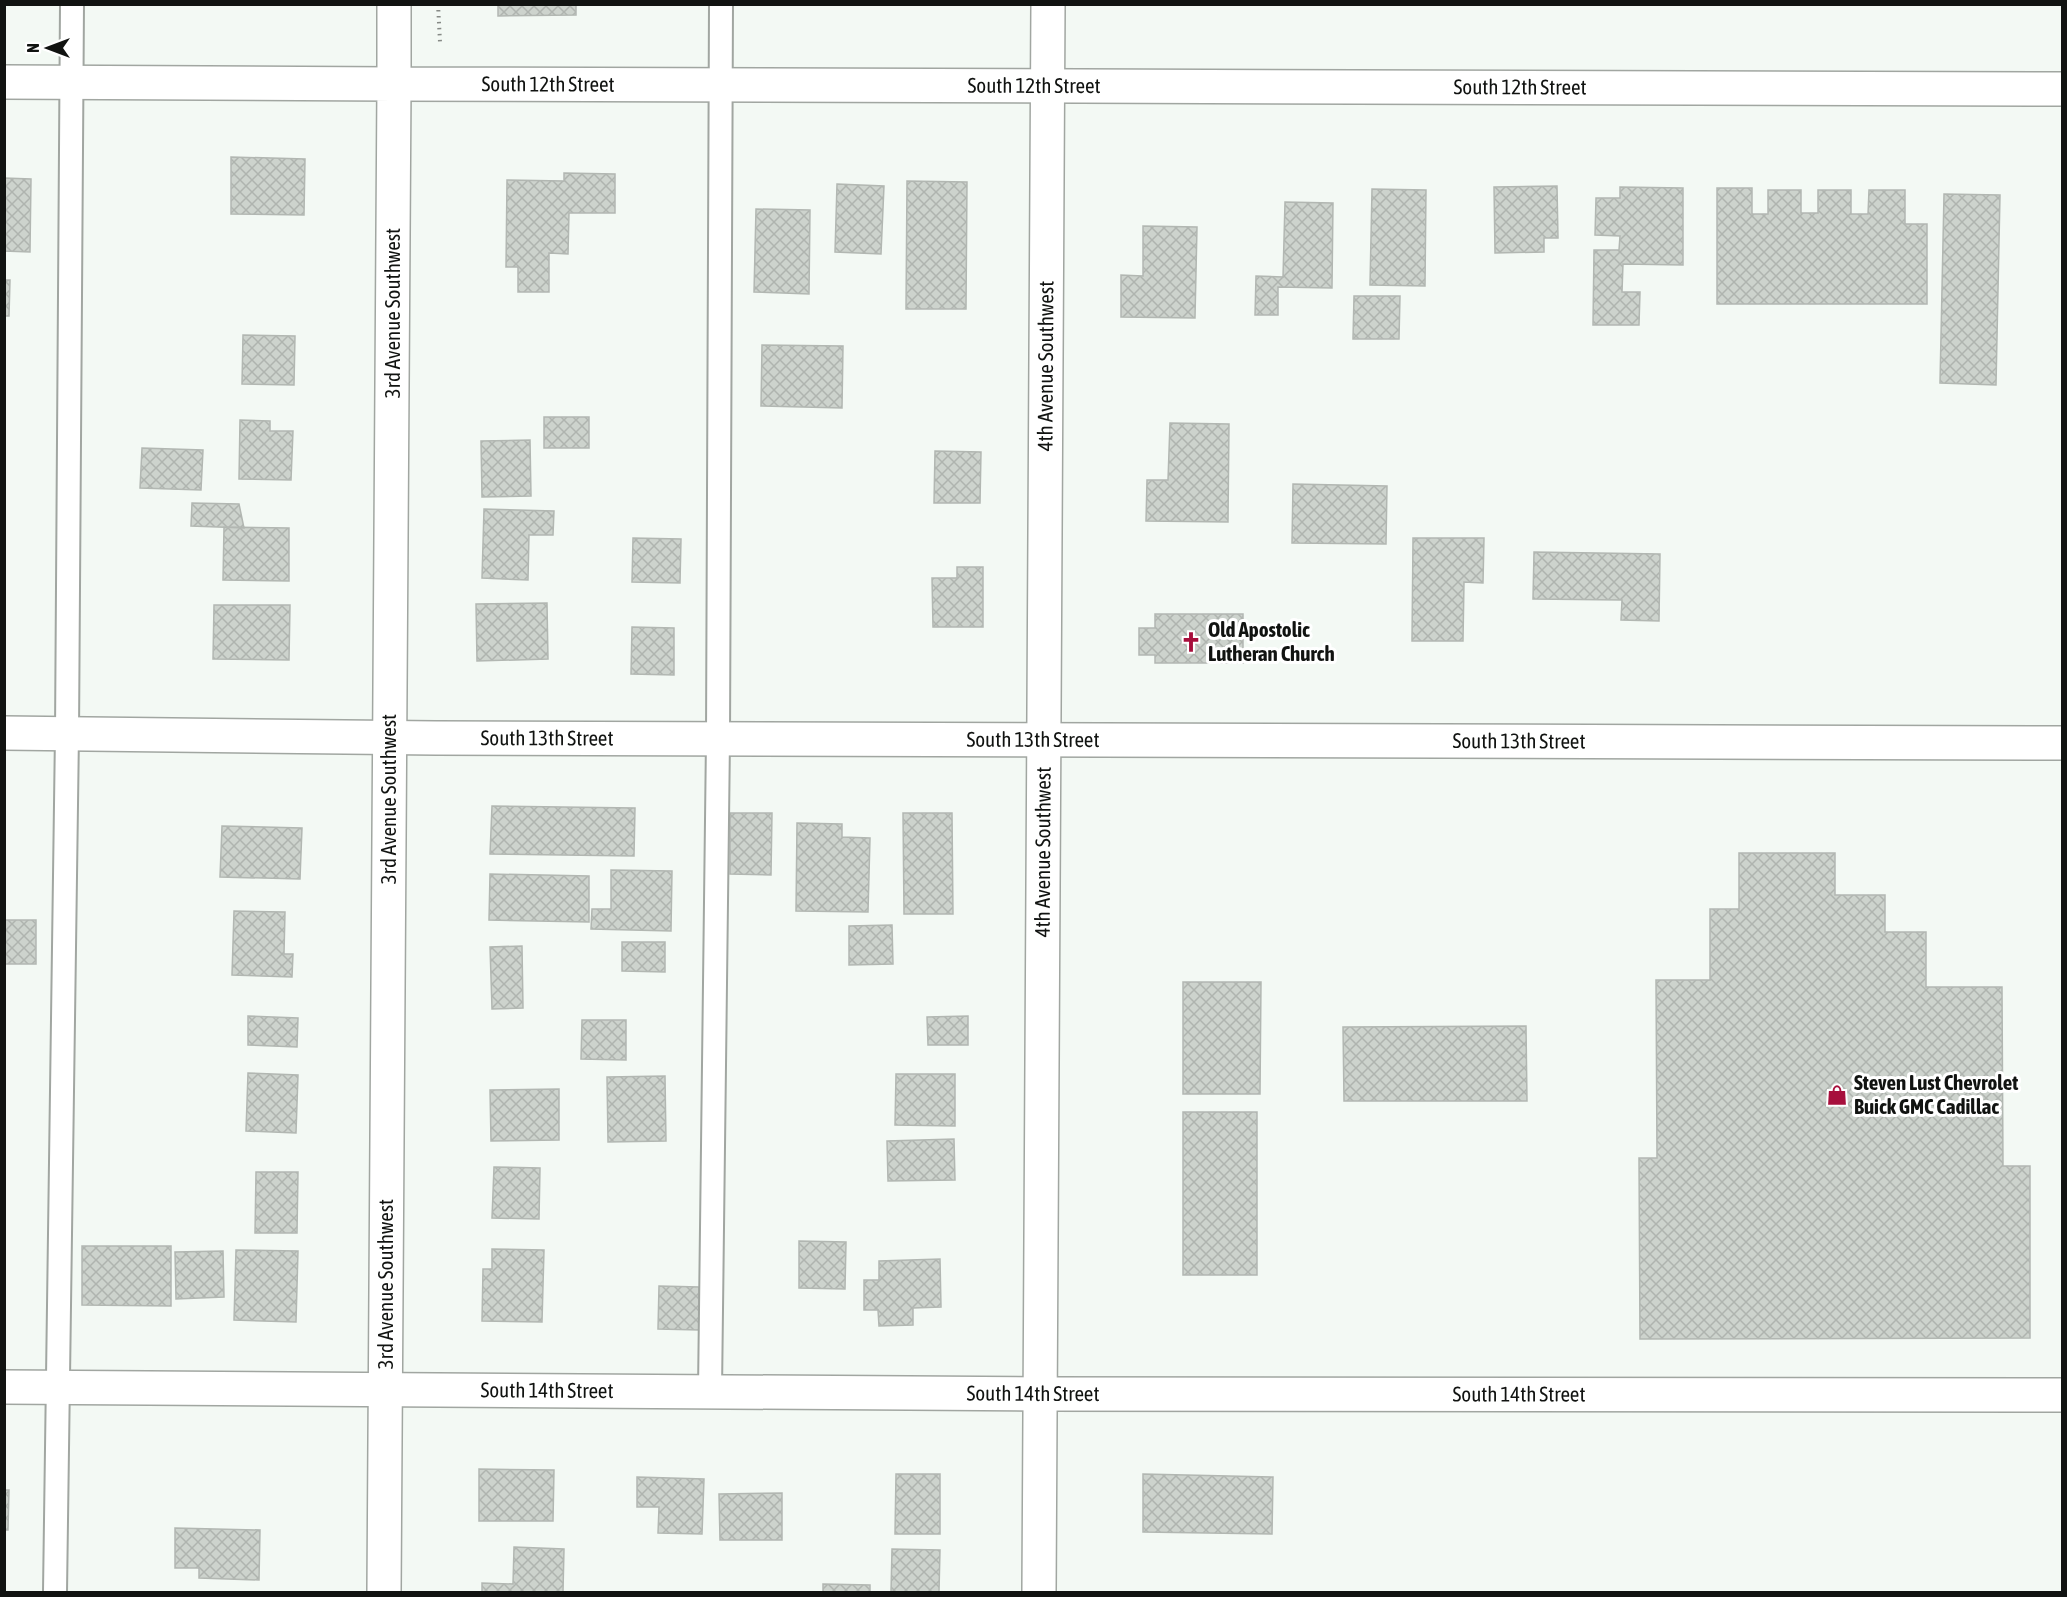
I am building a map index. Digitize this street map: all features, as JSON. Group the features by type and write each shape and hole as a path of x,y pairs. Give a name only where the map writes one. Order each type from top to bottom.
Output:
{"street":[{"name":"3rd Avenue Southwest","path":"384,1593 394,4"},
{"name":"4th Avenue Southwest","path":"1039,1593 1048,4"},
{"name":"South 12th Street","path":"4,82 2062,89"},
{"name":"South 13th Street","path":"4,733 718,739 2062,743"},
{"name":"South 14th Street","path":"4,1387 1041,1394 2062,1395"}],"lane":[{"path":"55,1593 67,733 72,4"},
{"path":"710,1391 718,739 721,4"}],"path":[{"path":"438,4 440,42"}],"building":[{"path":"498,4 614,4 576,5 576,15 498,16"},
{"path":"231,157 305,159 304,215 231,214"},
{"path":"564,173 615,174 615,213 569,213 568,254 549,253 549,292 518,292 518,267 506,267 507,180 564,181"},
{"path":"4,178 31,179 30,252 4,251"},
{"path":"907,181 967,182 966,309 906,309"},
{"path":"837,184 884,186 881,254 835,252"},
{"path":"1557,186 1558,238 1544,238 1544,252 1495,253 1494,187"},
{"path":"1620,187 1683,188 1683,265 1623,264 1622,292 1640,292 1639,325 1593,325 1594,250 1619,250 1620,236 1595,235 1596,198 1620,198"},
{"path":"1717,188 1752,188 1752,214 1768,214 1768,190 1801,190 1801,213 1818,213 1818,190 1851,190 1851,214 1868,214 1869,190 1905,190 1905,224 1927,224 1927,304 1717,304"},
{"path":"1372,189 1426,190 1425,286 1370,285"},
{"path":"1944,194 2000,195 1996,385 1940,383"},
{"path":"1285,202 1333,203 1332,288 1278,287 1278,315 1255,315 1256,276 1283,277"},
{"path":"756,209 810,210 809,294 754,292"},
{"path":"1143,226 1197,227 1195,318 1121,317 1121,275 1143,276"},
{"path":"4,280 10,280 9,316 4,316"},
{"path":"1354,296 1400,296 1399,339 1353,339"},
{"path":"243,335 295,336 294,385 242,384"},
{"path":"762,345 843,346 842,408 761,406"},
{"path":"544,417 589,417 589,448 544,448"},
{"path":"240,420 270,421 270,431 293,431 291,480 239,479"},
{"path":"1170,423 1229,424 1228,522 1146,521 1147,480 1168,480"},
{"path":"530,440 531,496 482,497 481,441"},
{"path":"142,448 203,450 201,490 140,488"},
{"path":"935,451 981,452 980,503 934,503"},
{"path":"1293,484 1387,486 1386,544 1292,543"},
{"path":"192,503 239,504 244,528 191,526"},
{"path":"484,509 554,511 553,535 529,535 528,580 482,578"},
{"path":"224,527 289,528 289,581 223,580"},
{"path":"633,538 681,539 680,583 632,582"},
{"path":"1413,538 1484,538 1483,583 1464,582 1463,641 1412,641"},
{"path":"1534,552 1660,554 1659,621 1621,620 1622,600 1533,599"},
{"path":"957,567 983,567 983,627 933,627 932,578 957,578"},
{"path":"547,603 548,659 477,661 476,604"},
{"path":"214,605 290,605 289,660 213,659"},
{"name":"Old Apostolic Lutheran Church","path":"1155,614 1243,614 1243,663 1155,663 1155,655 1139,655 1139,628 1155,628"},
{"path":"632,627 674,628 674,675 631,674"},
{"path":"492,806 635,808 634,856 490,854"},
{"path":"730,813 772,813 771,875 730,874"},
{"path":"903,813 952,813 953,914 904,914"},
{"path":"797,823 842,824 842,837 870,838 868,912 796,911"},
{"path":"222,826 302,828 300,879 220,877"},
{"path":"1739,853 1835,853 1835,895 1885,895 1885,932 1926,932 1926,987 2002,987 2003,1166 2030,1166 2030,1338 1640,1339 1639,1158 1657,1158 1656,980 1710,980 1710,909 1739,909"},
{"path":"611,870 672,871 671,931 591,929 592,909 611,909"},
{"path":"490,874 589,876 589,922 489,920"},
{"path":"234,911 285,912 284,954 293,954 292,977 232,975"},
{"path":"4,920 36,920 36,964 4,964"},
{"path":"892,925 893,964 849,965 849,926"},
{"path":"622,942 665,942 665,972 622,971"},
{"path":"522,946 523,1008 492,1009 490,947"},
{"path":"1183,982 1261,982 1260,1094 1183,1094"},
{"path":"248,1016 298,1018 297,1047 248,1045"},
{"path":"968,1016 968,1045 928,1045 927,1017"},
{"path":"582,1020 626,1020 626,1060 581,1059"},
{"path":"1526,1026 1527,1101 1344,1101 1343,1027"},
{"path":"248,1073 298,1075 296,1133 246,1131"},
{"path":"896,1074 955,1074 955,1126 895,1125"},
{"path":"665,1076 666,1141 608,1142 607,1077"},
{"path":"559,1089 559,1140 491,1141 490,1090"},
{"path":"1183,1112 1257,1112 1257,1275 1183,1275"},
{"path":"954,1139 955,1180 888,1181 887,1141"},
{"path":"494,1167 540,1168 539,1219 492,1218"},
{"path":"256,1172 298,1172 297,1233 255,1233"},
{"path":"799,1241 846,1242 845,1289 799,1288"},
{"path":"82,1246 171,1246 171,1306 82,1305"},
{"path":"492,1249 544,1250 542,1322 482,1321 483,1269 492,1269"},
{"path":"236,1250 298,1251 296,1322 234,1320"},
{"path":"223,1251 224,1297 176,1299 175,1252"},
{"path":"940,1259 941,1307 913,1308 913,1325 879,1326 878,1310 864,1310 864,1280 879,1280 879,1261"},
{"path":"659,1286 699,1287 699,1330 658,1329"},
{"path":"479,1469 554,1470 553,1521 479,1521"},
{"path":"896,1474 940,1474 940,1534 895,1534"},
{"path":"1143,1474 1273,1477 1272,1534 1143,1532"},
{"path":"637,1477 704,1479 702,1534 658,1533 659,1507 637,1507"},
{"path":"4,1490 9,1490 8,1530 4,1530"},
{"path":"782,1493 782,1540 720,1540 719,1494"},
{"path":"175,1528 260,1530 259,1580 199,1578 199,1568 175,1568"},
{"path":"514,1547 564,1549 563,1592 482,1592 482,1583 513,1584"},
{"path":"892,1549 940,1550 939,1592 891,1592"},
{"path":"823,1584 870,1585 870,1592 823,1592"}],"place":[{"name":"Old Apostolic Lutheran Church","path":"1191,642"},
{"name":"Steven Lust Chevrolet Buick GMC Cadillac","path":"1837,1095"}]}
